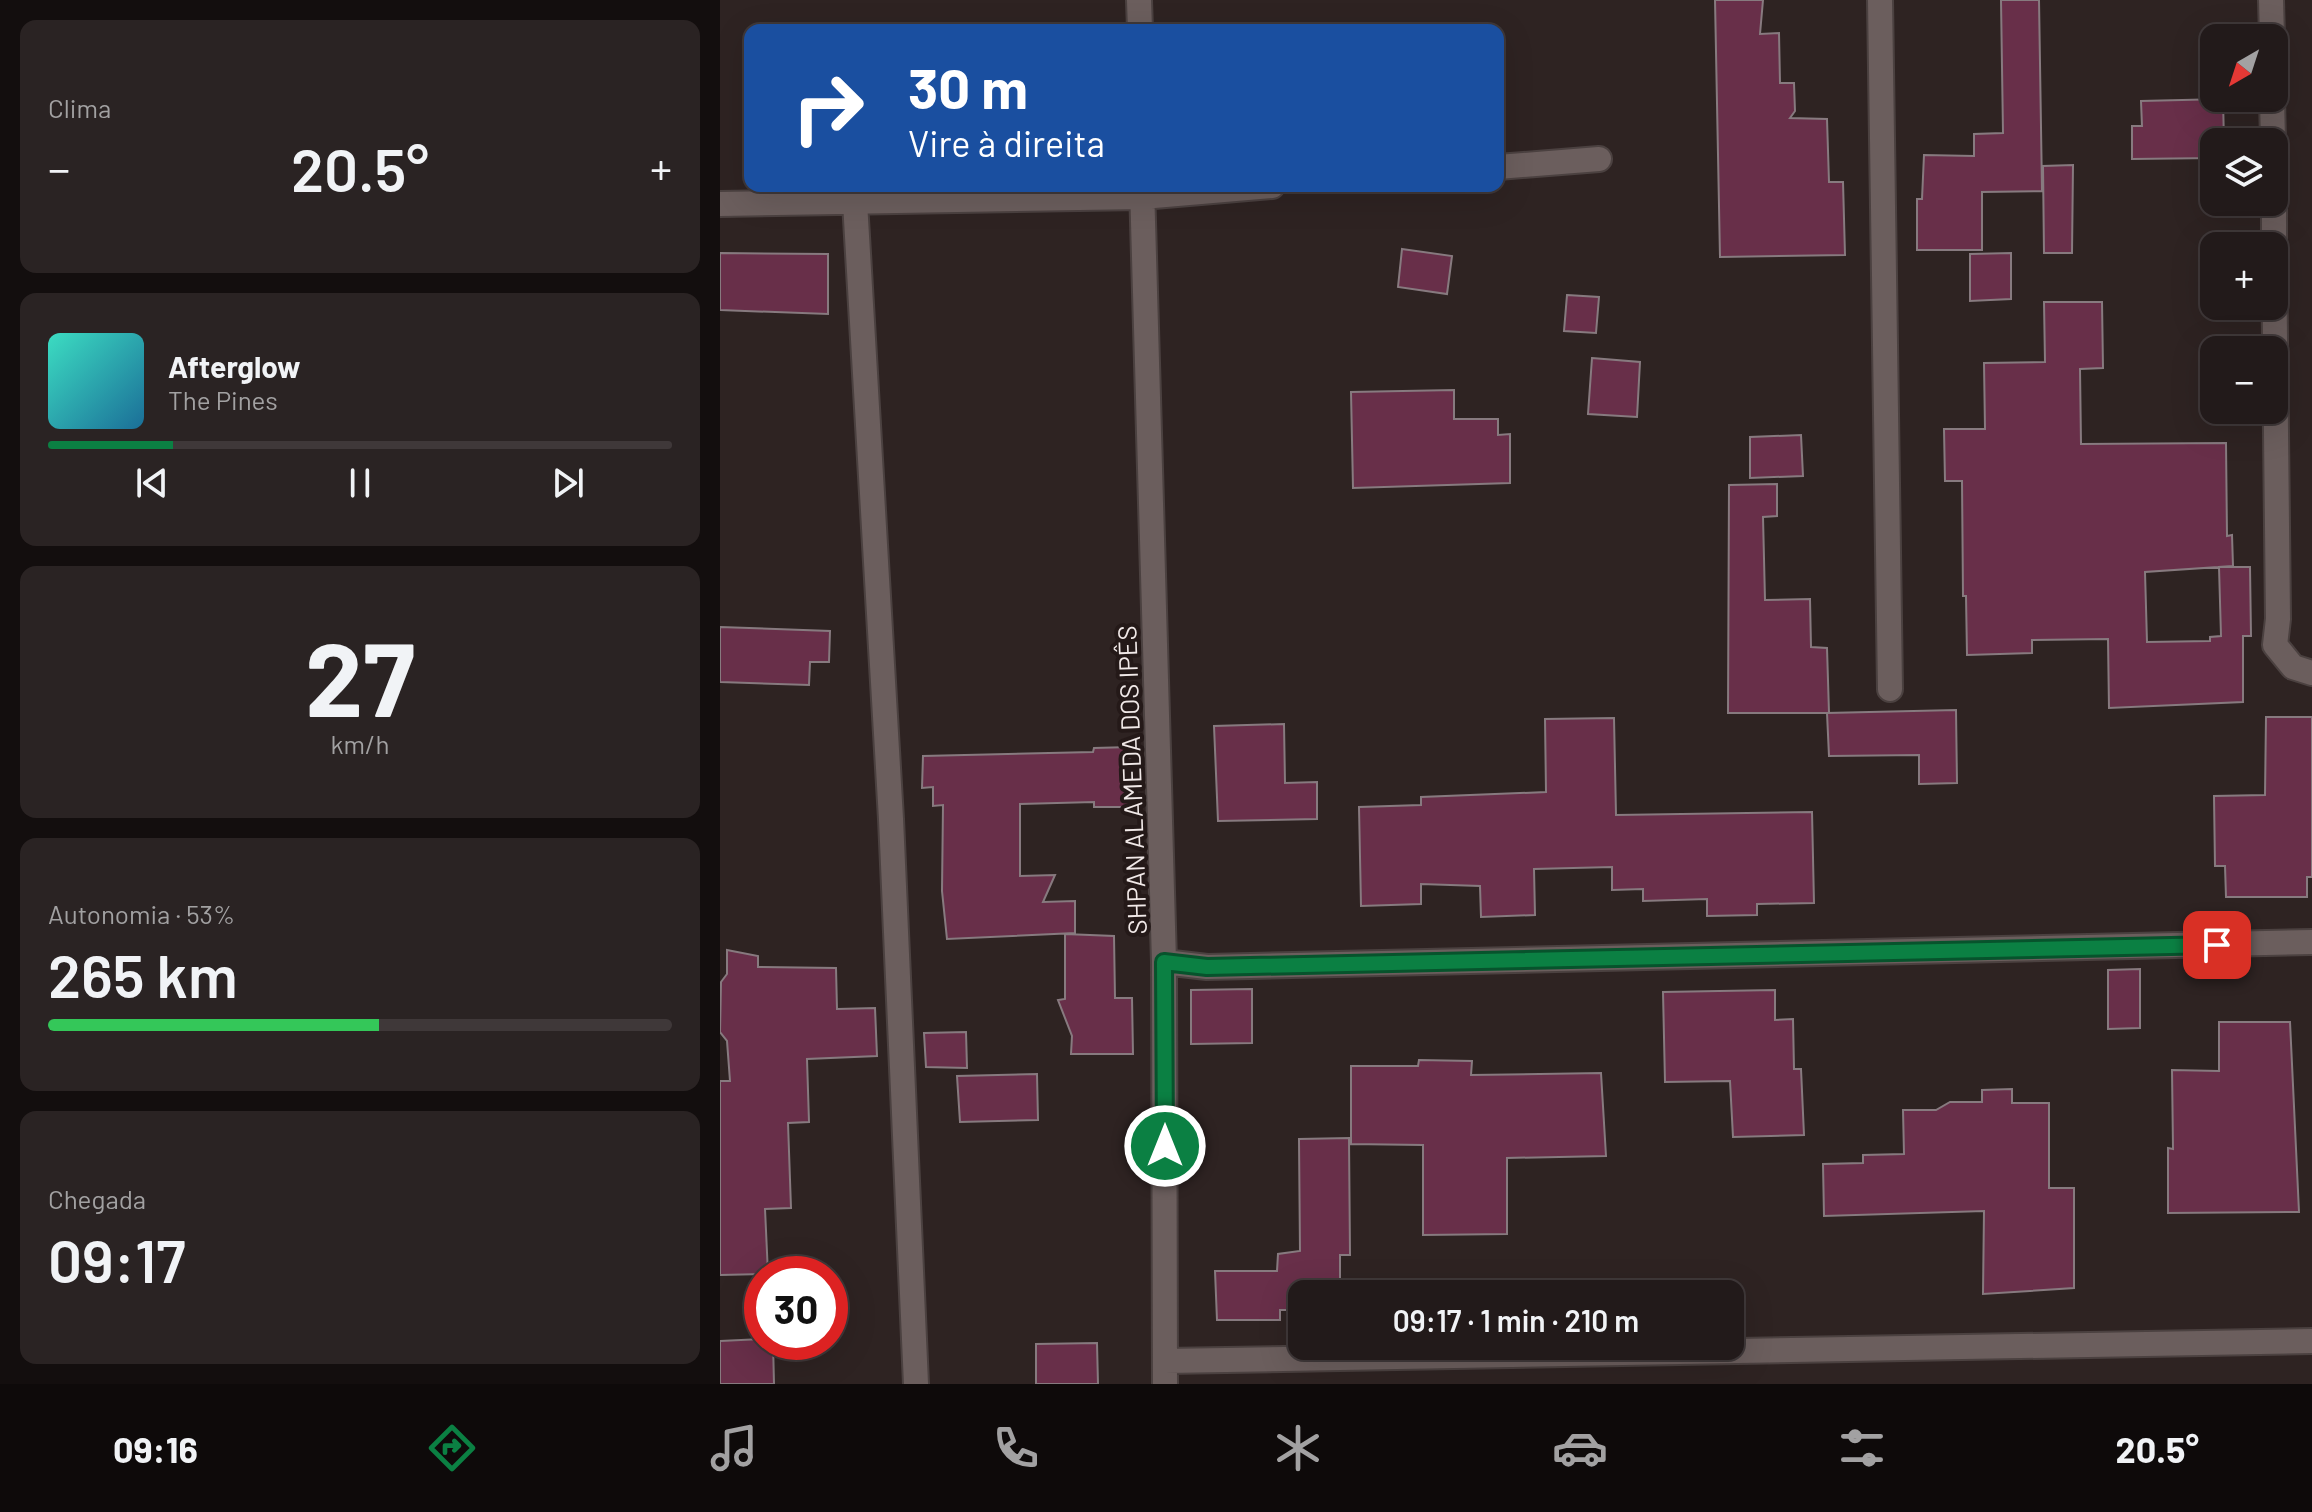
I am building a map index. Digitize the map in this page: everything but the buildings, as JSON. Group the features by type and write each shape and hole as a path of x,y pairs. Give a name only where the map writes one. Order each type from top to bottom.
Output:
{"street":[{"path":"1139,0 1140,24"},
{"path":"1880,0 1890,689"},
{"path":"2271,0 2272,24"},
{"path":"1504,167 1599,159"},
{"path":"720,204 1116,192"},
{"name":"SHPAN ALAMEDA DOS IPÊS","path":"1142,192 1164,962 1165,1372"},
{"path":"855,202 891,819 916,1384"},
{"path":"2275,320 2278,603 2275,645 2293,667 2312,673"},
{"path":"1164,962 1207,967 2312,942"},
{"path":"1165,1372 2312,1341"}],"route":[{"path":"1165,1146 1164,962 1207,967 2217,945"}]}
